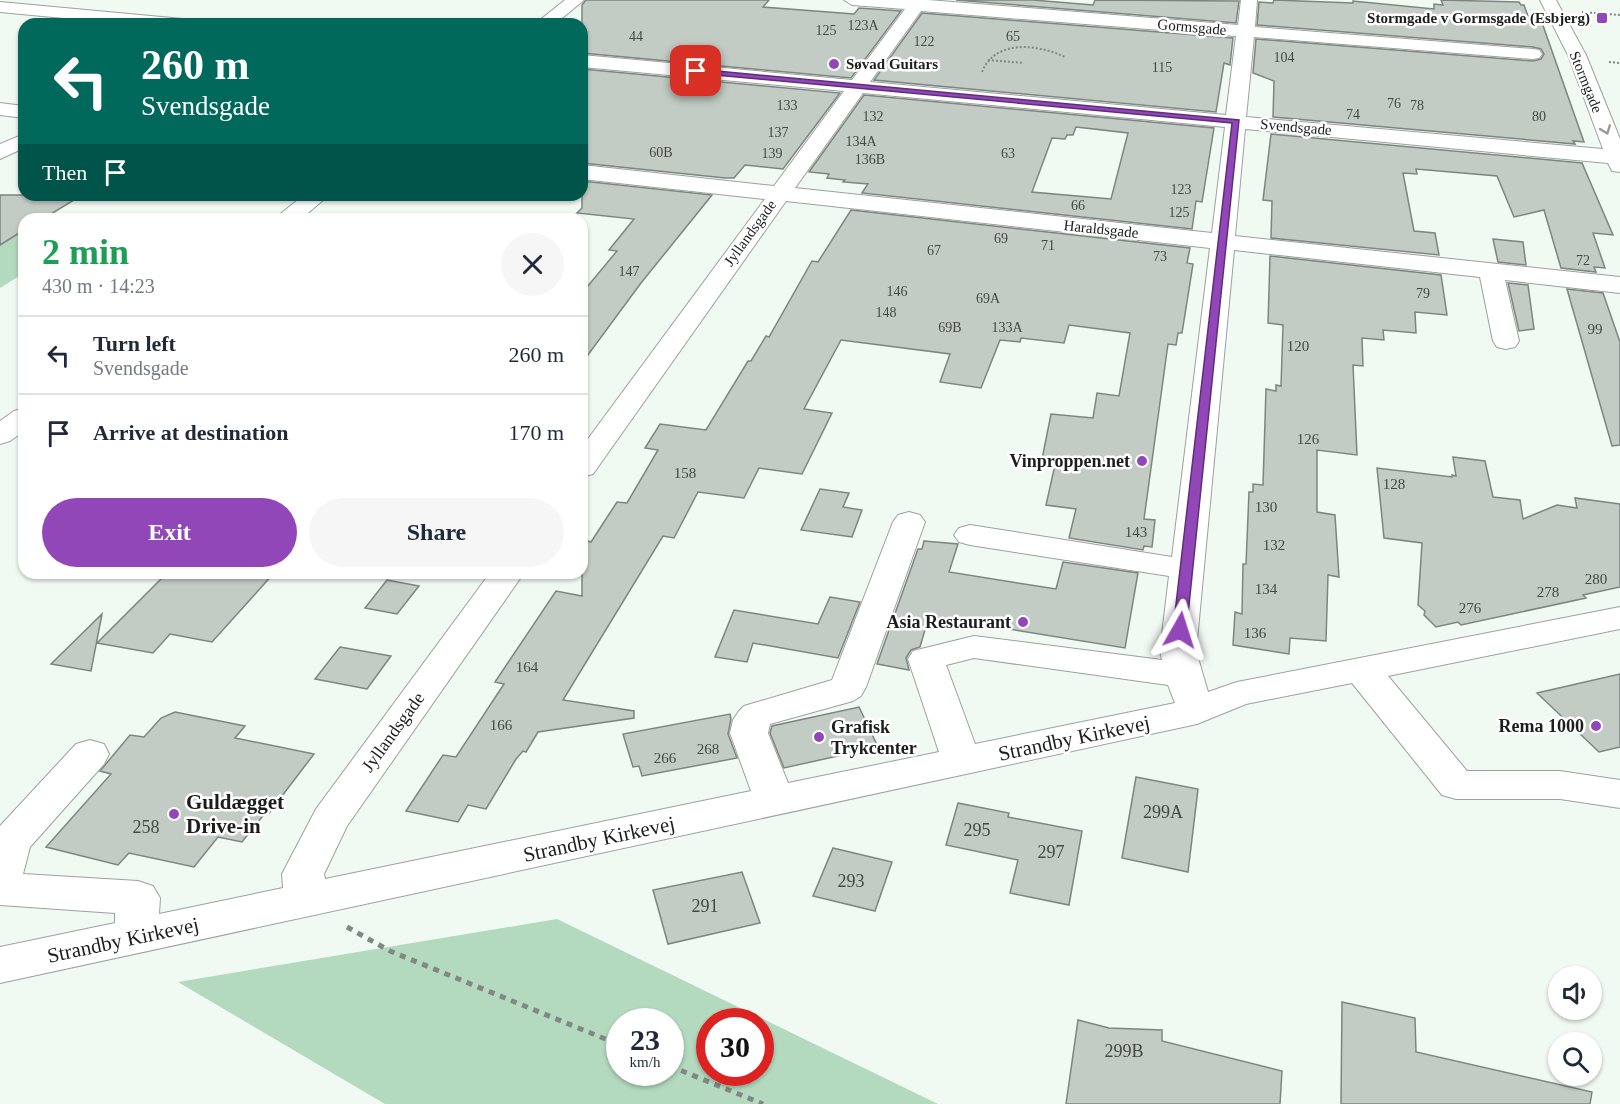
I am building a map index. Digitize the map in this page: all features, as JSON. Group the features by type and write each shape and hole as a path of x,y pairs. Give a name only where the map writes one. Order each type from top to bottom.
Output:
{"street":[{"path":"20,18 61,0"},
{"path":"552,18 576,0"},
{"name":"Gormsgade","path":"852,0 918,3 1533,54"},
{"path":"962,762 926,659 974,647 1190,693 1178,651 1249,0"},
{"name":"Stormgade","path":"1548,0 1576,55 1618,161"},
{"name":"Jyllandsgade","path":"588,460 918,3"},
{"path":"0,7 120,18"},
{"path":"9,23 18,19"},
{"name":"Svendsgade","path":"588,62 1236,121 1618,161"},
{"path":"0,109 18,111"},
{"path":"0,153 18,143"},
{"name":"Haraldsgade","path":"588,173 1620,285"},
{"path":"294,213 310,201"},
{"path":"1491,271 1506,341"},
{"path":"0,435 18,422"},
{"path":"775,802 749,733 752,720 756,716 840,692 848,687 909,522"},
{"path":"970,535 1187,569"},
{"name":"Jyllandsgade","path":"305,902 303,874 330,820 503,579"},
{"name":"Strandby Kirkevej","path":"0,965 962,762 1190,693 1252,712 1369,679 1620,618"},
{"name":"Strandby Kirkevej","path":"1369,679 1620,637"},
{"path":"1369,679 1456,785 1560,785 1620,794"},
{"path":"0,883 10,842 90,754"},
{"path":"0,889 138,898 136,937"}],"path":[{"path":"1578,11 1620,15"},
{"path":"982,72 987,60 996,52 1030,48 1065,57"},
{"path":"987,60 1024,63"},
{"path":"305,902 390,951 606,1039"},
{"path":"684,1072 764,1104"}],"green space":[{"path":"0,208 54,213 18,213 18,277 0,288"},
{"path":"557,919 740,1008 696,1008 696,1086 774,1086 774,1024 938,1104 385,1104 178,982"}],"building":[{"path":"586,0 769,0 763,7 854,14 859,8 901,11 851,78 588,54 588,18 582,18 582,5"},
{"path":"956,0 1033,0 1093,5 1095,0 1239,1 1236,23"},
{"path":"1274,0 1353,3 1353,1 1434,9 1434,4 1443,5 1441,0 1519,2 1524,5 1528,16 1540,17 1584,142 1573,141 1575,144 1273,117 1274,81 1253,73 1256,39 1533,61 1541,59 1544,54 1541,49 1533,47 1257,25 1259,2 1273,3"},
{"path":"922,13 1233,38 1230,65 1224,63 1216,112 874,80"},
{"path":"588,70 840,93 783,169 745,165 734,178 588,164"},
{"path":"864,95 1214,128 1202,202 1196,201 1192,229 862,193 868,184 843,182 845,180 827,178 829,174 809,172","holes":["1076,127 1128,133 1111,199 1032,192 1052,138 1065,139 1067,135 1073,135"]},
{"path":"1271,134 1582,163 1613,235 1593,233 1605,268 1594,267 1596,272 1561,268 1544,210 1514,217 1497,176 1416,169 1417,174 1403,173 1414,231 1435,233 1439,255 1271,238 1272,201 1263,200"},
{"path":"588,182 712,195 641,283 588,355 588,286 617,251 609,250 634,219 577,213 582,208 582,201 588,201"},
{"path":"0,195 18,195 18,201 72,201 53,213 18,213 18,234 0,245"},
{"path":"851,210 1190,248 1187,263 1193,264 1182,333 1178,333 1176,345 1168,344 1144,519 1155,520 1152,547 1144,546 1143,550 1069,538 1076,509 1046,505 1055,465 1041,464 1051,414 1093,418 1097,393 1119,396 1130,333 1069,325 1064,343 1021,338 1020,342 1000,340 981,388 940,382 950,354 841,340 804,409 832,413 802,474 759,468 744,498 698,492 674,538 663,536 563,700 634,711 634,718 538,732 526,752 523,751 516,759 486,809 468,805 458,822 406,811 443,755 456,757 504,684 495,682 556,591 582,596 582,579 588,579 588,541 591,542 617,502 627,503 658,450 645,448 660,424 706,430 748,361 751,361 766,336 769,337 812,261 818,262"},
{"path":"1493,239 1523,242 1526,265 1498,262"},
{"path":"1270,256 1441,275 1447,315 1415,312 1416,333 1383,330 1384,340 1362,338 1363,366 1353,365 1357,455 1317,450 1317,512 1335,515 1339,577 1328,575 1326,641 1290,638 1289,654 1233,645 1235,612 1242,614 1243,564 1246,564 1249,492 1253,492 1253,484 1263,485 1266,389 1276,391 1276,385 1281,386 1283,325 1268,323"},
{"path":"1508,283 1528,285 1534,329 1519,331"},
{"path":"1567,289 1603,293 1620,342 1620,445 1612,446"},
{"path":"1453,457 1485,461 1493,497 1520,500 1523,519 1557,505 1577,508 1575,498 1620,504 1620,587 1583,595 1586,598 1461,625 1458,622 1436,627 1418,605 1422,543 1384,538 1377,468 1452,477 1452,475 1456,476"},
{"path":"820,489 849,493 843,507 862,510 852,537 801,530"},
{"path":"924,541 958,544 949,572 1056,589 1063,562 1138,573 1125,648 929,616 920,647 911,650 906,658 909,670 877,664 918,549 922,549"},
{"path":"161,579 269,579 212,642 170,634 153,653 97,643"},
{"path":"387,580 419,586 397,614 365,608"},
{"path":"830,597 860,602 838,658 753,643 747,662 715,657 734,610 818,624"},
{"path":"102,614 91,671 51,664"},
{"path":"340,647 391,656 367,689 315,679"},
{"name":"Rema 1000","path":"1620,674 1620,747 1599,752 1537,693"},
{"name":"Grafisk Trykcenter","path":"859,707 878,747 784,768 770,733 772,726"},
{"path":"175,712 245,726 235,738 314,754 269,813 266,812 242,842 218,837 194,867 129,853 118,865 46,847 111,774 100,771 130,735 144,737 161,718"},
{"path":"730,714 728,734 737,758 642,776 639,766 633,767 623,734"},
{"path":"1136,777 1198,789 1188,872 1122,858"},
{"path":"958,803 1009,813 1008,817 1082,831 1069,905 1010,893 1018,860 946,845"},
{"path":"833,848 892,862 875,911 813,896"},
{"path":"742,872 760,923 668,944 653,890"},
{"path":"1342,1002 1415,1018 1416,1052 1548,1082 1548,1086 1566,1086 1592,1092 1590,1104 1341,1104"},
{"path":"1078,1020 1109,1028 1162,1030 1162,1041 1282,1071 1280,1104 1066,1104"}],"place":[{"name":"Stormgade v Gormsgade (Esbjerg)","path":"1602,18"},
{"name":"Søvad Guitars","path":"834,64"},
{"name":"Vinproppen.net","path":"1142,461"},
{"name":"Asia Restaurant","path":"1023,622"},
{"name":"Rema 1000","path":"1596,726"},
{"name":"Grafisk Trykcenter","path":"819,737"},
{"name":"Guldægget Drive-in","path":"174,814"}],"route":[{"path":"696,71 1236,121 1180,630"}]}
